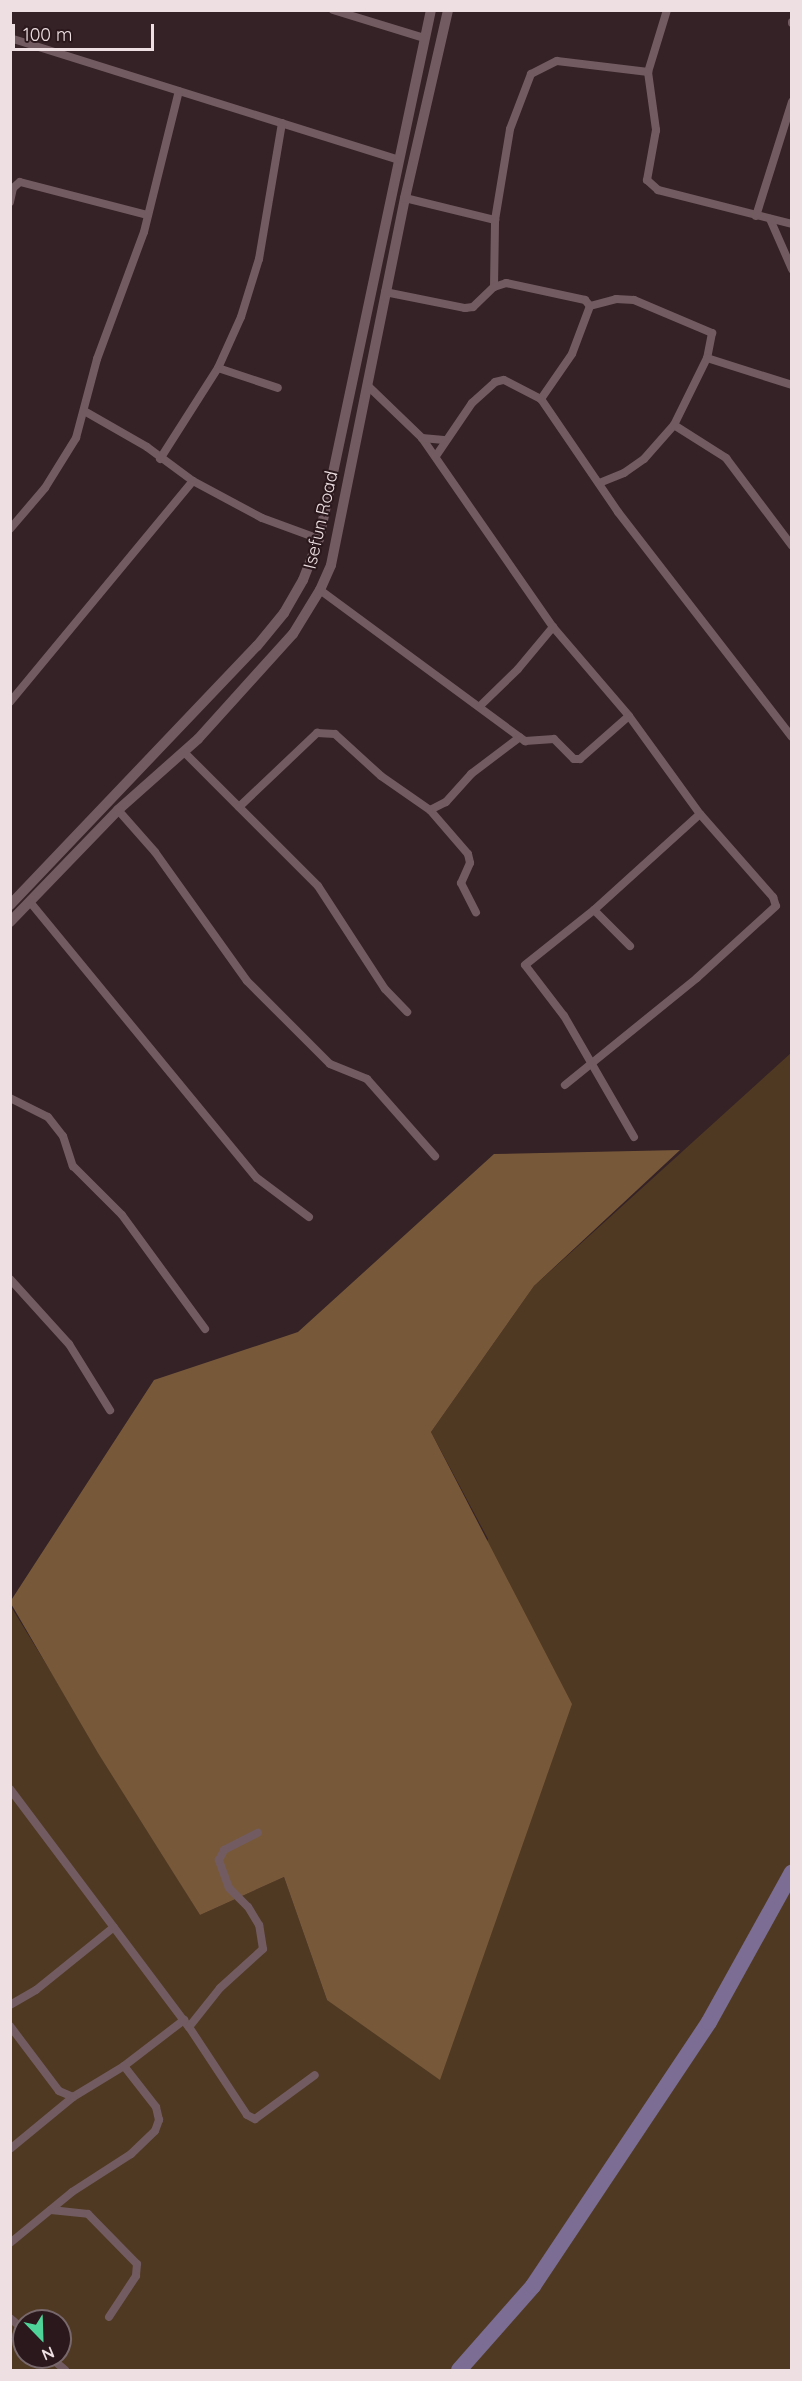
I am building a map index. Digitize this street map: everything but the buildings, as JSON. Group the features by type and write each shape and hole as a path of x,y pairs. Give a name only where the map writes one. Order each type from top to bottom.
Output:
{"street":[{"path":"333,10 424,38"},
{"name":"Isefun Road","path":"10,905 257,646 284,613 319,539 396,159 431,10"},
{"name":"Isefun Road","path":"10,922 118,810 185,753 293,634 320,590 331,565 385,292 448,10"},
{"path":"667,10 648,72 656,130 647,180 658,190 792,224"},
{"path":"10,38 396,159"},
{"path":"385,292 465,308 482,302 494,287 495,220 510,129 531,74 557,61 648,72"},
{"path":"10,529 68,456 86,412 97,358 148,215 179,91"},
{"path":"756,216 788,136 792,102"},
{"path":"160,459 218,368 241,317 260,259 282,123"},
{"path":"10,202 13,188 20,182 148,215"},
{"path":"405,198 495,220"},
{"path":"770,219 792,269"},
{"path":"494,287 514,283 585,300 590,306"},
{"path":"590,306 616,299 634,300 712,333 707,358 674,425 644,459 624,473 599,483"},
{"path":"541,399 572,354 590,306"},
{"path":"707,358 792,385"},
{"path":"218,368 278,388"},
{"path":"436,456 444,441 472,403 495,382 504,380 541,399 599,483 792,737"},
{"path":"368,385 422,438 553,627 629,716 699,814 773,897 776,906 595,1064 565,1085"},
{"path":"86,412 193,481 262,518 319,539"},
{"path":"674,425 726,458 792,546"},
{"path":"422,438 444,441"},
{"path":"10,702 193,481"},
{"path":"320,590 525,741 554,739 574,759 580,759 629,716"},
{"path":"480,706 553,627"},
{"path":"239,807 322,731 334,734 381,776 430,810 468,854 470,863 461,883 476,912"},
{"path":"430,810 446,802 471,774 520,737"},
{"path":"185,753 318,886 384,989 407,1012"},
{"path":"118,810 155,852 247,981 330,1064 368,1079 435,1156"},
{"path":"634,1137 595,1064 564,1016 525,965 594,910 699,814"},
{"path":"30,902 251,1172 309,1217"},
{"path":"594,910 630,946"},
{"path":"10,1098 48,1117 63,1136 73,1166 122,1215 205,1329"},
{"path":"10,1279 69,1344 110,1410"},
{"path":"10,1789 187,2023 248,2115 255,2119 315,2075"},
{"path":"10,2149 73,2097 187,2023 263,1948 259,1925 248,1907 229,1888 219,1860 224,1850 258,1833"},
{"path":"10,2005 36,1990 114,1927"},
{"path":"10,2026 59,2091 73,2097"},
{"path":"10,2243 51,2210 132,2154 155,2131 159,2120 156,2107 124,2066"},
{"path":"51,2210 88,2214 137,2264 136,2276 109,2317"}],"shaded area":[{"path":"791,1053 791,2370 11,2370 10,1605 200,1915 284,1877 327,2000 488,1539 431,1432 534,1286"},
{"path":"680,1150 534,1286 431,1432 572,1704 440,2080 327,2000 284,1877 200,1915 98,1753 10,1602 154,1380 298,1332 494,1154"}],"waterway":[{"path":"459,2370 533,2286 709,2022 792,1872"}]}
